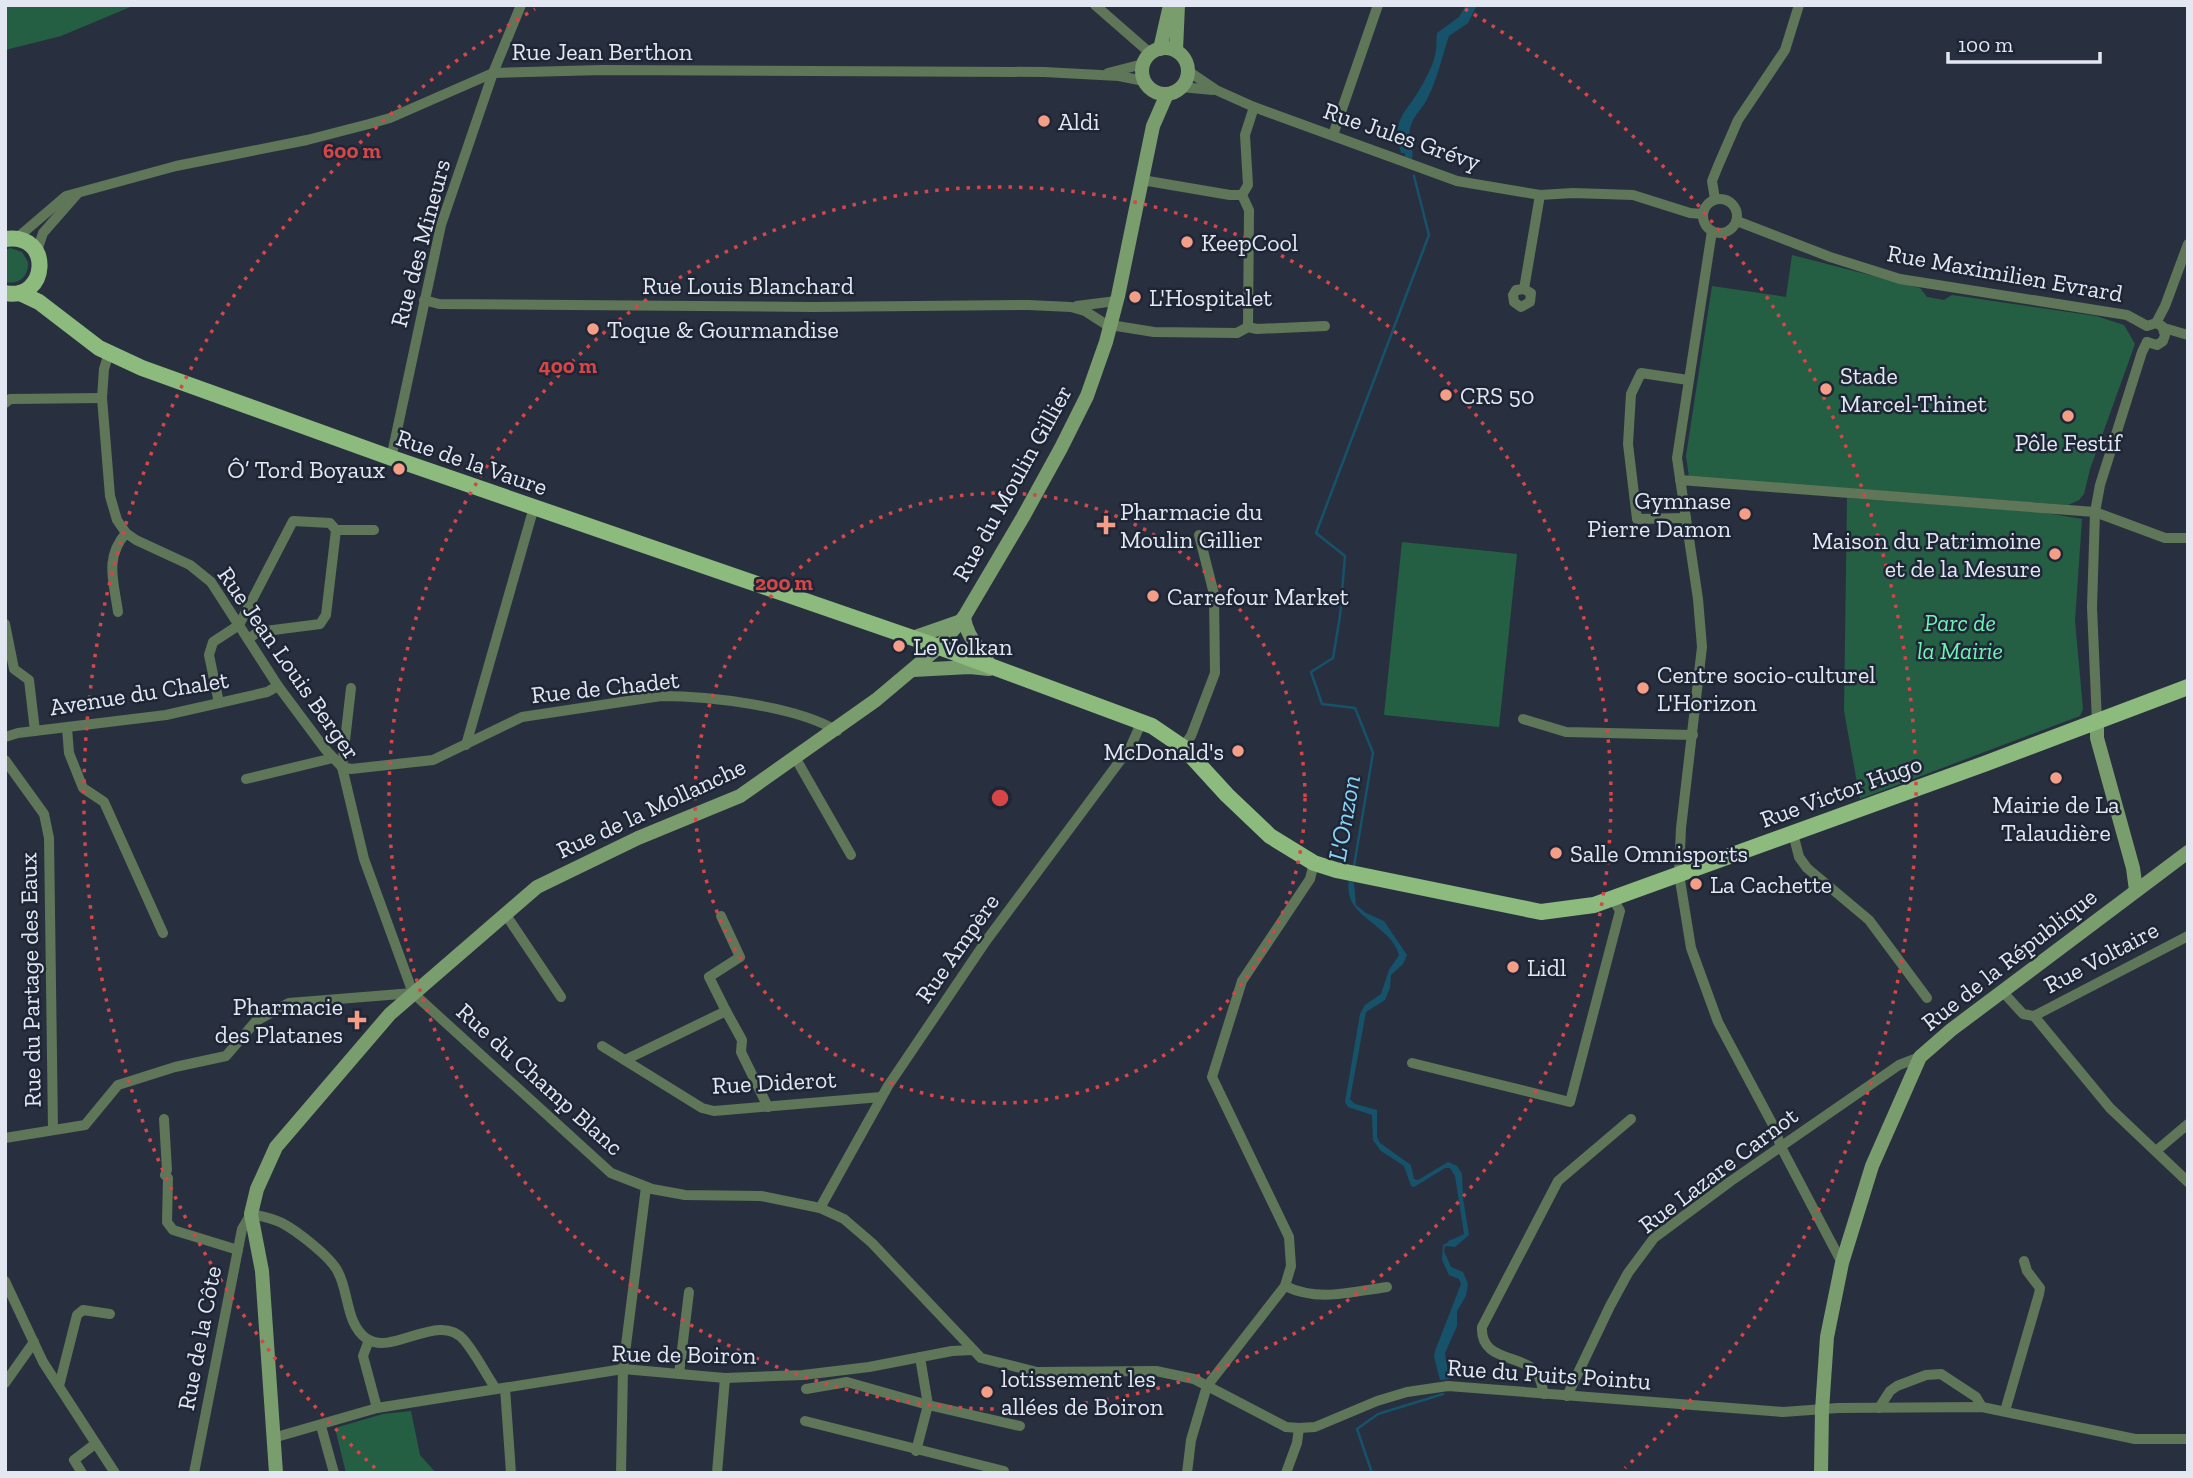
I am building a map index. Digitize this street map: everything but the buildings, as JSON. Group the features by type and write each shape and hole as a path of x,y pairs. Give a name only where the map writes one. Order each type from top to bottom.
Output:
{"main road":[{"path":"1170,5 1151,55 1155,89 1181,87 1188,71 1186,63 1176,50 1178,5"},
{"path":"1151,55 1176,50"},
{"name":"Rue du Moulin Gillier","path":"913,670 939,647 962,619 1061,449 1087,396 1116,301 1153,126 1155,89"},
{"path":"11,239 27,242 37,251 40,264 38,277 33,284 13,293"},
{"path":"38,277 60,317"},
{"path":"13,293 39,302 60,317"},
{"name":"Rue de la Vaure","path":"60,317 78,334 109,354 155,373 995,668"},
{"path":"912,638 962,619 965,629 995,668"},
{"path":"913,670 995,668 1142,721 1183,747 1270,836 1314,863"},
{"name":"Rue de la Mollanche","path":"251,1214 257,1189 276,1147 383,1022 537,887 638,838 740,796 837,730 913,670"},
{"name":"Rue Victor Hugo","path":"1314,863 1359,875 1541,912 1576,908 1613,899 2188,687"},
{"path":"2098,722 2098,738 2133,868 2136,890"},
{"name":"Rue de la République","path":"1821,1473 1827,1338 1842,1263 1872,1166 1920,1057 1951,1030 2188,852"},
{"path":"251,1214 262,1271 276,1467"}],"street":[{"name":"Rue des Mineurs","path":"389,457 393,449 441,225 493,73 521,5"},
{"path":"1095,5 1151,55 1102,75"},
{"path":"1333,135 1378,5"},
{"path":"1715,199 1712,181 1718,166 1738,120 1785,50 1799,5"},
{"name":"Rue Jean Berthon","path":"11,239 66,196 176,166 307,140 379,121 493,73 602,70 1102,75"},
{"path":"1188,71 1216,90"},
{"path":"1102,75 1155,89"},
{"path":"1181,87 1216,90"},
{"name":"Rue Jules Grévy","path":"1216,90 1254,107 1457,181 1540,195 1633,195 1690,213 1703,214"},
{"path":"1242,195 1248,184 1245,135 1254,107"},
{"path":"1142,180 1242,195"},
{"path":"37,251 43,233 78,192"},
{"path":"1242,195 1250,210 1248,327"},
{"path":"1524,289 1540,195"},
{"path":"1715,199 1728,200 1737,209 1737,222 1724,233 1712,231 1704,221 1703,214 1709,202 1715,199"},
{"name":"Rue Maximilien Evrard","path":"1737,222 1830,257 1900,279 2127,315 2188,335"},
{"path":"1712,231 1677,458 1702,626 1693,734 1681,828 1679,874 1691,948 1714,1011 1842,1263"},
{"path":"2098,722 2092,607 2095,512 2100,485 2147,342 2160,344 2165,338 2155,326 2187,248"},
{"name":"Rue Louis Blanchard","path":"424,300 439,304 704,307 1071,307 1116,301"},
{"name":"Rue Louis Blanchard","path":"1071,307 1085,311 1110,326"},
{"path":"1110,326 1154,332 1237,334 1248,327 1257,329 1325,326"},
{"name":"Rue Maximilien Evrard","path":"2147,342 2143,332 2155,326"},
{"path":"109,354 104,369 103,398 110,496 117,520 126,533 112,556 118,612"},
{"path":"1686,518 1637,519 1628,444 1631,394 1641,373 1688,380"},
{"path":"5,403 10,399 103,398"},
{"path":"1680,480 2095,512 2165,537 2188,538"},
{"path":"466,745 534,507"},
{"path":"219,703 210,648 217,638 240,625 293,521 330,523 336,530 326,615 320,624 258,632 248,639"},
{"path":"336,530 374,530"},
{"name":"Rue Jean Louis Berger","path":"126,533 143,544 190,565 223,597 278,686 342,767 364,859 413,993"},
{"path":"1183,747 1191,736 1215,673 1214,594 1199,535"},
{"path":"5,624 14,669 29,680 35,731"},
{"name":"Avenue du Chalet","path":"5,737 18,733 166,715 267,692 278,686"},
{"path":"342,767 351,688"},
{"name":"Rue de Chadet","path":"342,767 363,768 433,760 522,717 661,696 756,706 813,718 837,730"},
{"path":"1523,719 1566,732 1693,734"},
{"name":"Rue Ampère","path":"820,1208 881,1097 986,941 1131,746 1142,721"},
{"path":"67,728 69,754 83,788 104,803 163,933"},
{"path":"246,779 333,758"},
{"path":"796,759 850,855"},
{"name":"Rue du Partage des Eaux","path":"5,760 44,814 49,838 54,1129"},
{"path":"1793,833 1799,857 1807,868 1869,920 1927,998"},
{"path":"1186,1473 1191,1440 1207,1386 1284,1286 1291,1266 1289,1237 1212,1077 1242,981 1310,879 1314,863"},
{"path":"1412,1063 1570,1102 1620,911 1613,899"},
{"path":"506,915 561,997"},
{"path":"720,916 740,957 709,977 742,1040 741,1052 768,1107"},
{"name":"Rue Voltaire","path":"2034,1016 2188,936"},
{"path":"2002,991 2023,1014 2034,1016 2109,1108 2188,1182"},
{"path":"5,1138 85,1125 118,1085 226,1056 256,1021 289,1003 413,993"},
{"name":"Rue du Champ Blanc","path":"413,993 611,1173 646,1188 685,1195 761,1196 820,1208 844,1219 872,1243 981,1358 1037,1372 1156,1371 1194,1379 1207,1386"},
{"path":"625,1060 726,1011"},
{"name":"Rue Diderot","path":"602,1046 702,1108 714,1111 881,1097"},
{"name":"Rue Lazare Carnot","path":"1567,1396 1628,1273 1654,1238 1899,1065 1920,1057"},
{"path":"164,1119 165,1175 168,1178 167,1222 173,1230 238,1250"},
{"path":"1544,1394 1537,1374 1529,1367 1504,1357 1488,1346 1482,1338 1485,1320 1558,1181 1631,1119"},
{"path":"2156,1151 2188,1124"},
{"path":"621,1473 623,1369 646,1188"},
{"path":"251,1214 282,1223 328,1258 338,1271 356,1328 369,1340 389,1344 418,1333 441,1330 462,1337 500,1389 511,1473"},
{"name":"Rue de la Côte","path":"194,1473 242,1229 251,1214"},
{"path":"2005,1411 2039,1294 2039,1288 2026,1271 2024,1261"},
{"path":"5,1280 43,1363 115,1473"},
{"path":"1284,1286 1300,1293 1318,1296 1387,1287"},
{"path":"680,1374 689,1292"},
{"path":"5,1310 16,1303"},
{"path":"59,1386 77,1315 83,1310 110,1314"},
{"path":"369,1340 363,1356 377,1408"},
{"path":"5,1382 34,1342"},
{"name":"Rue de Boiron","path":"273,1438 377,1408 623,1369 725,1378 803,1375 869,1367 952,1351 974,1350"},
{"path":"915,1451 928,1405 919,1357"},
{"path":"1879,1408 1890,1391 1897,1386 1926,1375 1941,1374 1976,1397 1982,1407"},
{"path":"716,1473 725,1378"},
{"path":"806,1388 846,1382 928,1405 1020,1426"},
{"path":"1207,1386 1286,1427 1299,1428 1297,1443 1286,1473"},
{"name":"Rue du Puits Pointu","path":"1299,1428 1315,1427 1377,1401 1407,1392 1448,1386 1783,1412 1982,1407 2135,1439 2188,1439"},
{"path":"804,1421 915,1451 1004,1471"},
{"path":"321,1426 334,1473"},
{"path":"82,1473 74,1460 95,1444"},
{"path":"276,1467 286,1473"}],"green space":[{"path":"5,5 135,5 61,36 5,50"},
{"path":"10,248 22,252 28,267 19,281 10,283 5,282 5,250"},
{"path":"1792,255 1920,288 1927,297 1944,300 1952,295 2096,316 2124,325 2135,344 2090,469 2084,494 2079,500 2068,505 1689,477 1686,456 1712,286 1786,297"},
{"name":"Parc de la Mairie","path":"1847,498 2040,512 2082,519 2075,621 2083,709 2080,716 1860,799 1844,711"},
{"path":"1402,542 1517,554 1499,727 1384,715"},
{"path":"411,1411 420,1455 436,1473 346,1473 335,1428 383,1414"}],"water":[{"path":"1466,5 1477,5 1468,23 1449,36 1431,90 1411,125 1409,134 1412,159 1405,157 1398,141 1399,123 1430,69 1437,33 1459,17"},
{"path":"1349,881 1354,883 1356,905 1384,921 1407,955 1403,964 1391,975 1385,1000 1366,1012 1350,1099 1355,1104 1377,1110 1377,1137 1380,1143 1411,1165 1414,1179 1418,1180 1448,1162 1457,1166 1462,1174 1469,1235 1455,1247 1445,1246 1444,1251 1451,1267 1463,1272 1468,1284 1466,1296 1457,1311 1457,1326 1445,1353 1449,1379 1440,1380 1434,1357 1461,1284 1459,1279 1449,1275 1442,1260 1443,1245 1464,1234 1455,1176 1450,1168 1445,1168 1414,1187 1411,1186 1404,1166 1381,1151 1373,1140 1372,1115 1348,1107 1345,1102 1360,1014 1365,1005 1381,994 1389,970 1399,955 1387,935 1353,903 1349,893"}],"waterway":[{"name":"L'Onzon","path":"1354,866 1373,753 1355,708 1322,704 1311,672 1333,658 1345,556 1316,533 1429,235 1414,176"},
{"name":"L'Onzon","path":"1449,1242 1462,1237"},
{"name":"L'Onzon","path":"1372,1473 1357,1429 1378,1414 1443,1394"}],"place":[{"name":"Aldi","path":"1044,121"},
{"name":"KeepCool","path":"1187,242"},
{"name":"L'Hospitalet","path":"1135,297"},
{"name":"Toque & Gourmandise","path":"593,329"},
{"name":"Stade Marcel-Thinet","path":"1826,389"},
{"name":"CRS 50","path":"1446,395"},
{"name":"Pôle Festif","path":"2068,416"},
{"name":"Ô’ Tord Boyaux","path":"399,469"},
{"name":"Gymnase Pierre Damon","path":"1745,514"},
{"name":"Pharmacie du Moulin Gillier","path":"1106,525"},
{"name":"Maison du Patrimoine et de la Mesure","path":"2055,554"},
{"name":"Carrefour Market","path":"1153,596"},
{"name":"Le Volkan","path":"899,646"},
{"name":"Centre socio-culturel L'Horizon","path":"1643,688"},
{"name":"McDonald's","path":"1238,751"},
{"name":"Mairie de La Talaudière","path":"2056,778"},
{"name":"Salle Omnisports","path":"1556,853"},
{"name":"La Cachette","path":"1696,884"},
{"name":"Lidl","path":"1513,967"},
{"name":"Pharmacie des Platanes","path":"357,1020"},
{"name":"lotissement les allées de Boiron","path":"987,1392"}]}
